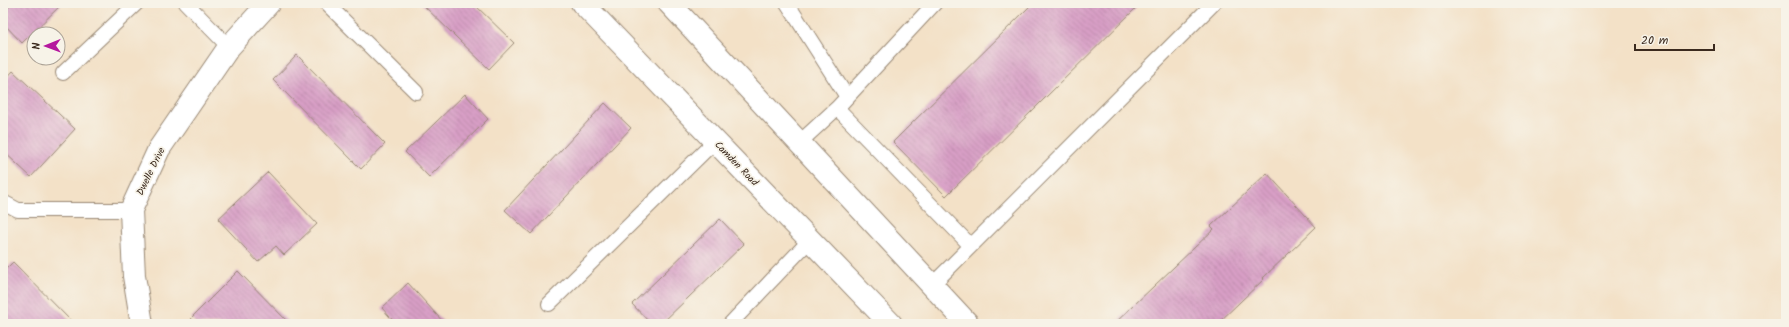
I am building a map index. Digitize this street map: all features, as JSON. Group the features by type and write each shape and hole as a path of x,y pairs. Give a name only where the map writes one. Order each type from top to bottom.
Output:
{"street":[{"name":"Dwelle Drive","path":"142,324 134,276 132,210 159,149 230,47 269,3"},
{"name":"Camden Road","path":"582,3 892,324"},
{"path":"669,3 968,324"}],"lane":[{"path":"63,73 138,3"},
{"path":"186,3 230,47"},
{"path":"326,3 416,92"},
{"path":"787,3 847,97"},
{"path":"799,143 837,108 935,3"},
{"path":"932,285 1214,3"},
{"path":"837,108 971,246"},
{"path":"549,304 715,141"},
{"path":"3,202 18,210 132,210"},
{"path":"730,324 810,240"}],"building":[{"path":"13,3 63,3 39,26 26,26 26,39 22,43 3,23 3,13"},
{"path":"421,3 473,3 514,43 489,69"},
{"path":"1033,3 1141,3 946,196 893,142"},
{"path":"297,55 385,144 361,169 273,80"},
{"path":"13,71 75,129 31,177 3,151 3,82"},
{"path":"465,94 488,119 429,177 405,152"},
{"path":"605,103 631,128 531,234 505,210"},
{"path":"268,172 317,224 284,255 276,246 258,262 218,219"},
{"path":"1267,173 1316,227 1263,278 1264,279 1217,324 1114,324 1214,229 1211,226"},
{"path":"720,219 744,244 661,324 651,324 632,304"},
{"path":"13,262 74,324 3,324 3,272"},
{"path":"238,271 290,324 197,324 191,318"},
{"path":"408,283 445,324 396,324 382,308"}]}
